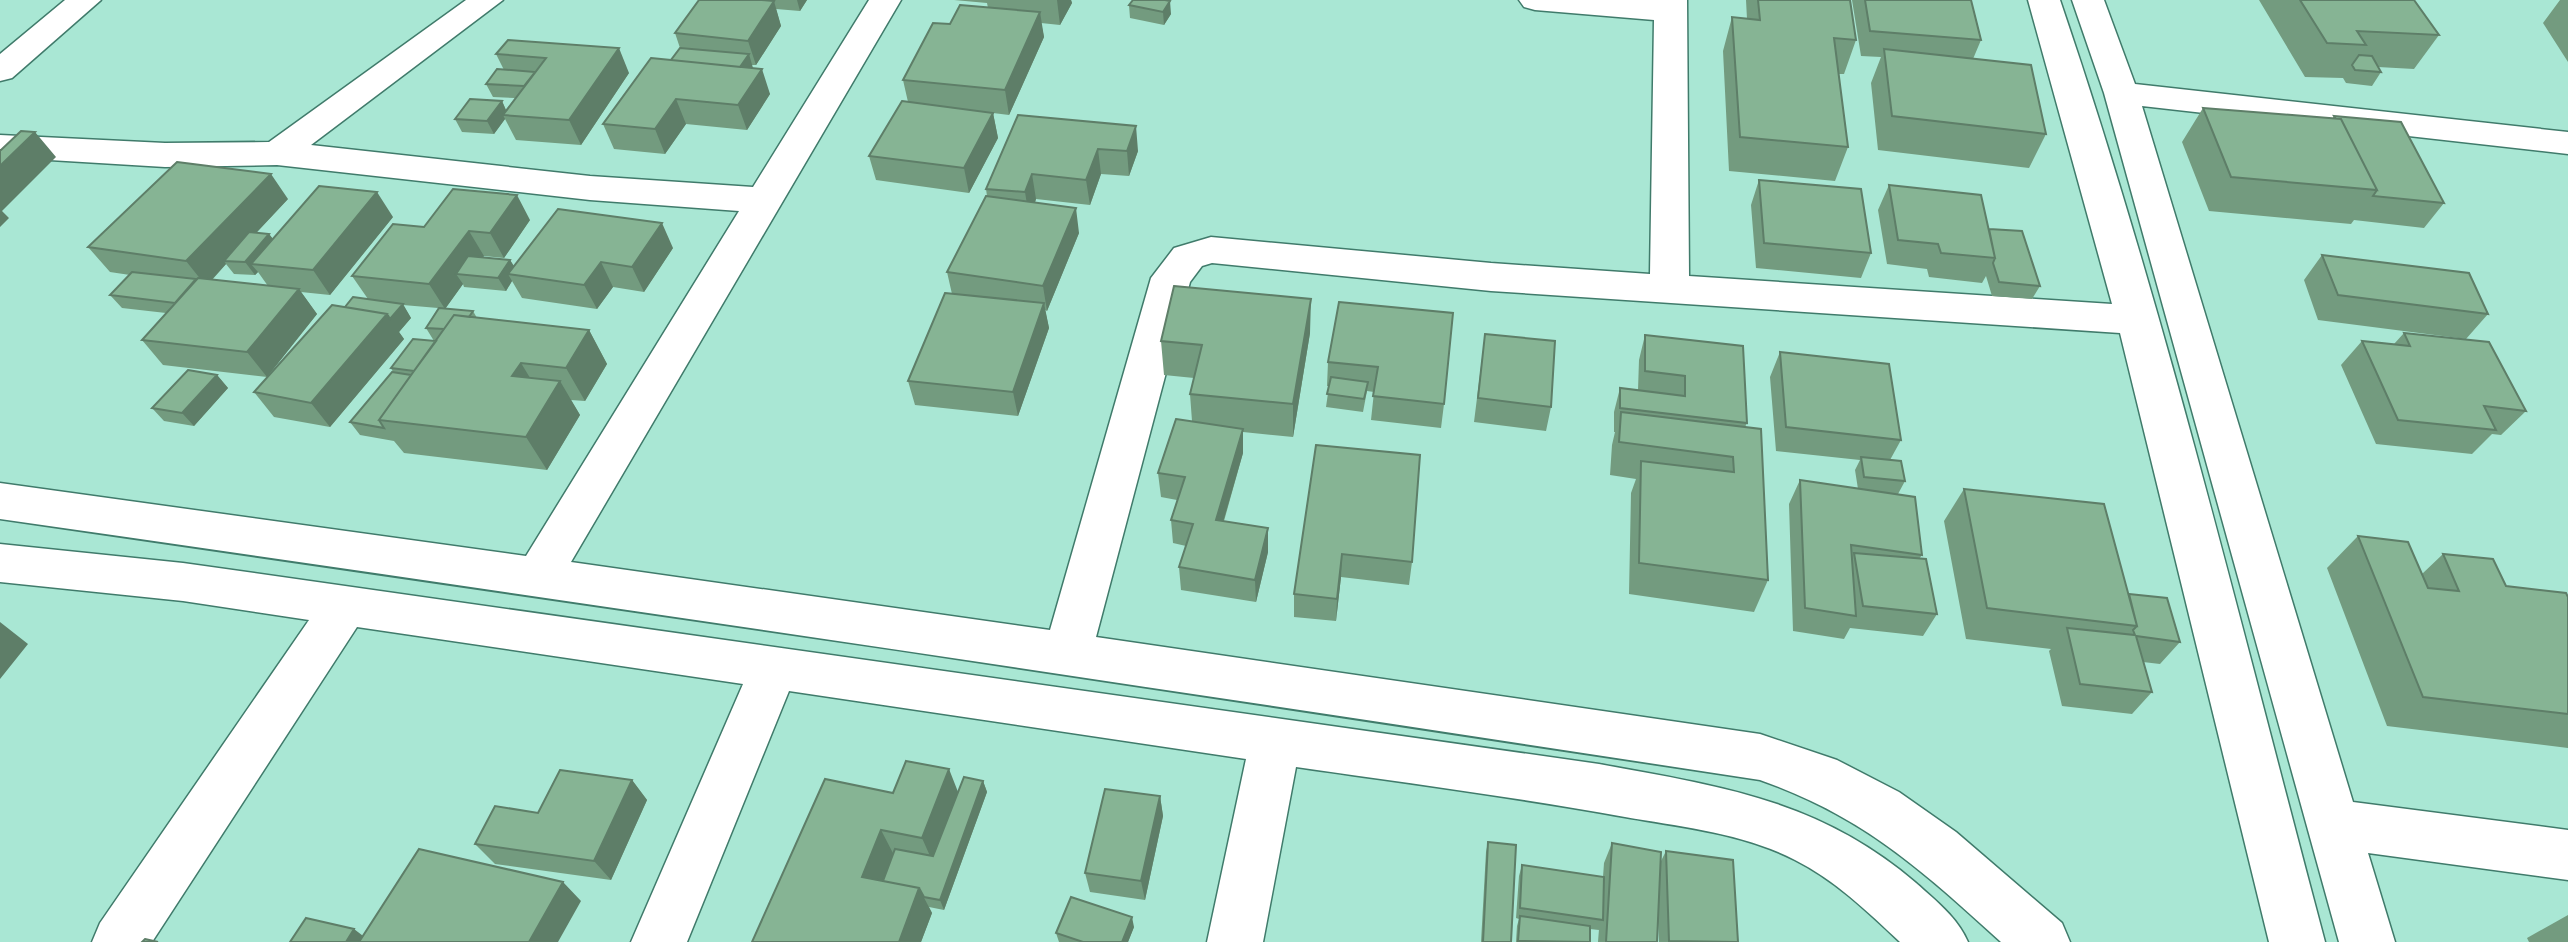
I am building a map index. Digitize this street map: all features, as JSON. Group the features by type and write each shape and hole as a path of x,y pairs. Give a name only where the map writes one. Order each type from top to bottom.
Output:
{"street":[{"path":"0,71 85,0"},
{"path":"277,153 487,0"},
{"path":"537,578 885,0"},
{"path":"1535,0 1671,6 1669,289"},
{"path":"2044,0 2068,73 2136,320 2297,942"},
{"path":"2088,0 2121,93 2367,942"},
{"path":"2121,93 2568,143"},
{"path":"0,146 165,155 277,153 590,188 764,200"},
{"path":"1067,656 1171,278 1188,257 1211,250 1476,275 2136,320"},
{"path":"0,501 792,612 1067,656 1760,757 1820,777 1874,806 1932,848 2042,942"},
{"path":"0,563 183,582 1599,788 1762,820 1816,843 1865,876 1940,942"},
{"path":"120,942 345,606"},
{"path":"659,942 775,666"},
{"path":"1235,942 1275,742"},
{"path":"2333,824 2568,855"}],"building":[{"path":"699,0 774,1 748,41 675,33"},
{"path":"1133,0 1170,1 1163,12 1129,5"},
{"path":"1758,0 1850,0 1856,40 1834,38 1848,147 1740,137 1732,17 1760,20"},
{"path":"1865,0 1971,0 1981,40 1870,31"},
{"path":"2300,0 2414,0 2439,35 2357,31 2366,45 2327,43"},
{"path":"960,5 1040,12 1005,90 903,80 933,23 950,24"},
{"path":"508,40 619,48 569,120 503,115 546,58 496,54"},
{"path":"680,48 749,54 740,67 671,60"},
{"path":"1884,49 2031,65 2046,134 1892,116"},
{"path":"2359,55 2372,56 2381,72 2355,70 2352,65"},
{"path":"651,58 762,69 738,105 676,99 655,129 603,124"},
{"path":"497,69 535,72 524,86 486,84"},
{"path":"470,99 502,101 487,121 455,119"},
{"path":"902,101 993,113 964,168 869,156"},
{"path":"2203,108 2341,119 2377,190 2231,177"},
{"path":"1018,115 1136,126 1127,151 1098,149 1086,180 1032,174 1025,192 986,189"},
{"path":"2334,116 2401,122 2444,203 2373,196 2377,190 2341,119"},
{"path":"21,131 35,132 0,166 0,150"},
{"path":"177,162 271,174 186,261 88,247"},
{"path":"1759,180 1861,189 1871,253 1764,243"},
{"path":"1889,185 1981,195 1995,258 1941,253 1938,244 1898,240"},
{"path":"319,186 377,192 313,270 251,264"},
{"path":"453,189 517,195 490,233 469,231 429,284 352,276 393,224 424,227"},
{"path":"986,196 1076,208 1043,286 947,272"},
{"path":"558,209 662,223 632,267 601,262 584,285 508,274"},
{"path":"1989,229 2022,231 2040,286 1999,282"},
{"path":"249,232 269,234 245,262 224,261"},
{"path":"2322,255 2469,273 2488,314 2338,295"},
{"path":"468,256 510,260 498,278 456,274"},
{"path":"132,272 196,279 175,303 110,295"},
{"path":"198,278 299,289 247,352 142,340"},
{"path":"1174,286 1311,299 1293,404 1190,394 1202,345 1161,341"},
{"path":"945,293 1044,303 1013,392 908,381"},
{"path":"353,297 403,304 390,319 387,314 345,307"},
{"path":"1339,302 1453,313 1444,404 1373,396 1378,367 1328,362"},
{"path":"332,305 387,314 311,403 254,392"},
{"path":"439,308 473,311 469,317 454,315 444,329 426,328"},
{"path":"454,315 589,330 566,368 521,363 512,376 560,381 526,437 379,420"},
{"path":"2404,333 2489,342 2526,411 2484,406 2496,430 2398,420 2362,341 2410,346"},
{"path":"1485,334 1555,341 1551,407 1478,398"},
{"path":"1645,335 1743,346 1747,423 1620,408 1620,388 1685,396 1685,376 1645,371"},
{"path":"413,339 436,341 414,371 391,368"},
{"path":"1780,352 1889,364 1901,440 1786,427"},
{"path":"188,370 217,375 182,413 152,408"},
{"path":"392,372 411,375 379,420 384,428 350,422"},
{"path":"1331,377 1368,382 1364,399 1327,394"},
{"path":"1621,412 1761,429 1768,580 1639,563 1641,461 1734,472 1733,457 1619,442"},
{"path":"1176,419 1243,429 1216,520 1268,528 1255,580 1179,567 1193,524 1171,520 1185,477 1158,473"},
{"path":"1316,445 1420,455 1412,562 1342,554 1337,599 1294,594"},
{"path":"1861,457 1901,461 1905,481 1864,477"},
{"path":"1800,480 1915,497 1922,555 1851,545 1856,616 1805,608"},
{"path":"1964,489 2104,504 2137,626 1987,608"},
{"path":"2358,536 2408,542 2428,588 2459,591 2443,554 2493,559 2506,586 2566,593 2568,714 2423,697"},
{"path":"1854,553 1926,559 1937,614 1863,606"},
{"path":"2129,594 2167,598 2180,642 2136,636 2152,692 2080,684 2067,628 2135,635 2133,630 2137,626"},
{"path":"906,761 949,769 922,838 881,830 862,877 919,888 899,942 752,942 825,779 893,793"},
{"path":"560,770 632,780 594,861 475,844 495,806 538,813"},
{"path":"964,777 983,781 940,900 924,897 919,888 883,881 895,849 933,856"},
{"path":"1105,789 1160,796 1141,881 1085,873"},
{"path":"1488,842 1516,845 1511,942 1483,942"},
{"path":"1612,843 1661,852 1657,942 1606,942"},
{"path":"419,849 563,882 529,942 359,942"},
{"path":"1666,851 1733,860 1738,942 1669,941"},
{"path":"1522,865 1604,877 1603,920 1520,908"},
{"path":"1071,897 1132,917 1122,942 1083,942 1056,933"},
{"path":"1520,916 1590,926 1590,942 1518,941"},
{"path":"306,918 354,929 346,942 290,942"}]}
